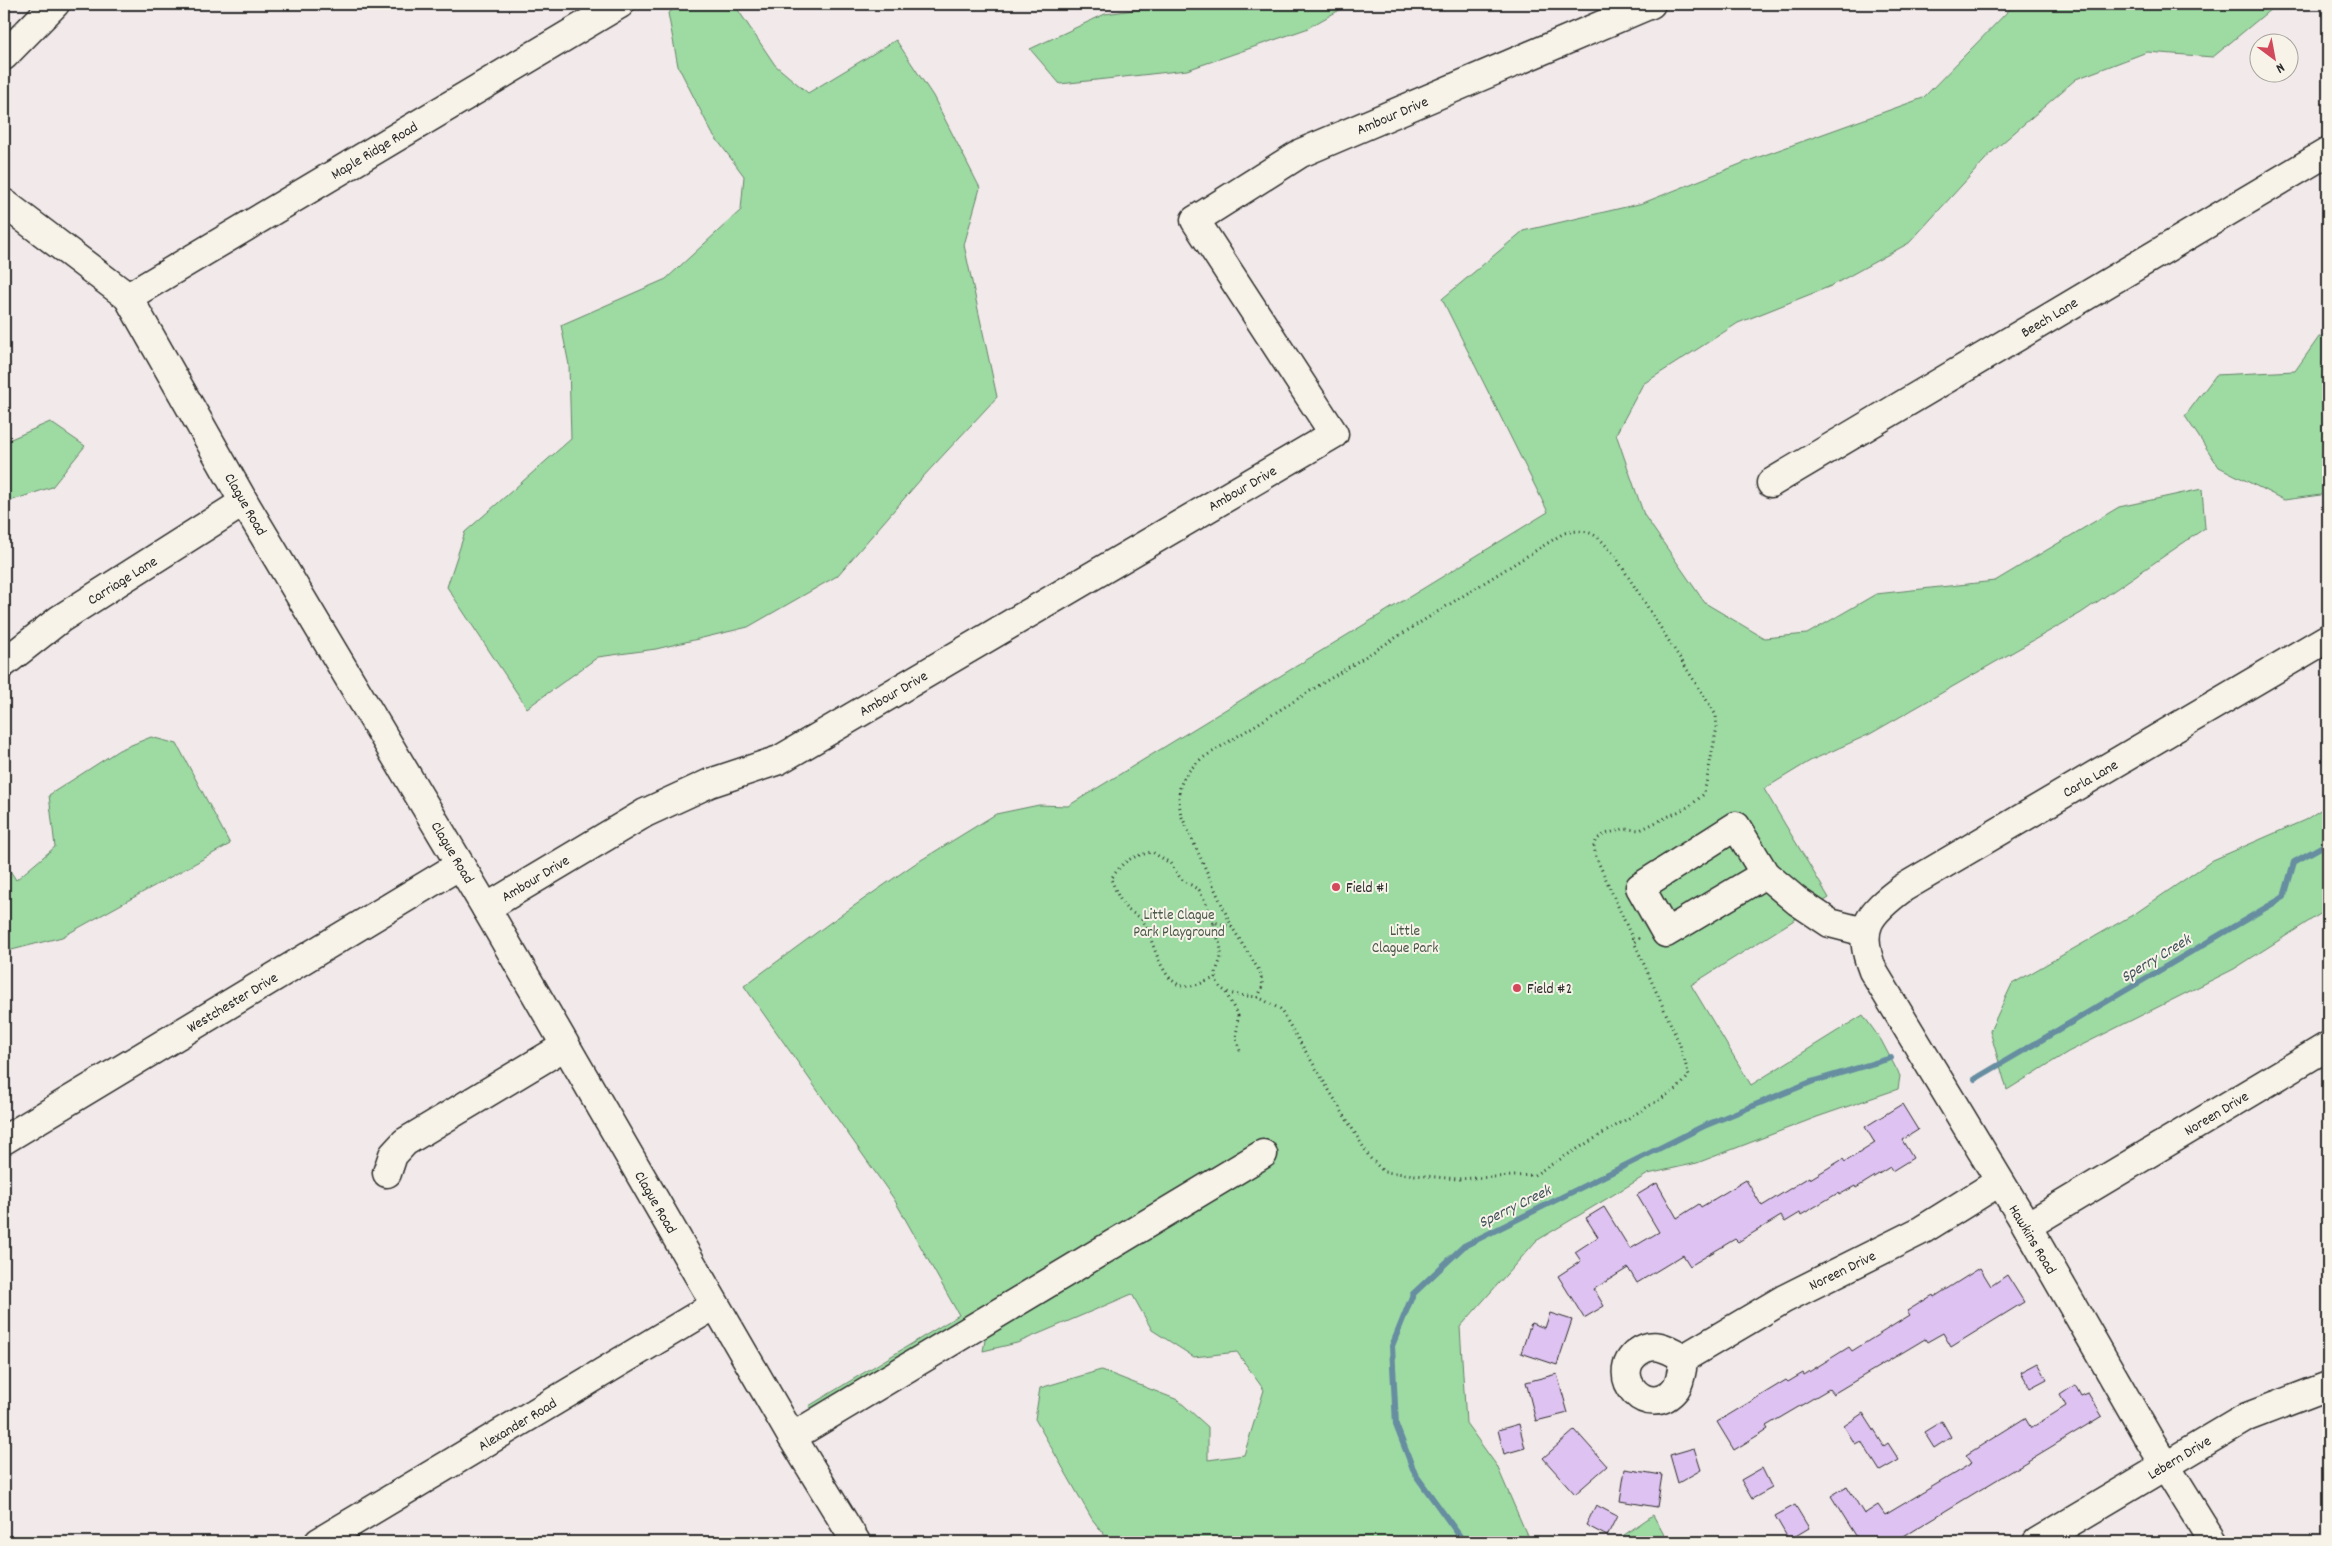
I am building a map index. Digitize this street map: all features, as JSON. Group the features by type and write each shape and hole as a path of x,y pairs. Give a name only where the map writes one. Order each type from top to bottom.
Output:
{"street":[{"path":"4,56 55,4"},
{"name":"Maple Ridge Road","path":"128,297 620,4"},
{"name":"Ambour Drive","path":"486,908 646,813 710,783 779,760 1334,434 1195,220 1301,153 1651,4"},
{"name":"Beech Lane","path":"1771,483 2328,152"},
{"name":"Clague Road","path":"4,203 128,297 244,502 486,908 792,1437 856,1542"},
{"name":"Carriage Lane","path":"4,663 60,619 244,502"},
{"name":"Carla Lane","path":"1865,932 1870,919 1883,903 1902,888 2328,638"},
{"name":"Westchester Drive","path":"4,1140 460,864"},
{"path":"1765,874 1797,901 1830,922 1865,932"},
{"name":"Hawkins Road","path":"1865,932 1866,952 1874,971 2213,1542"},
{"path":"387,1173 393,1155 405,1142 565,1046"},
{"name":"Noreen Drive","path":"2027,1226 2328,1046"},
{"path":"792,1437 1264,1154"},
{"name":"Noreen Drive","path":"1684,1358 1784,1299 1922,1230 1999,1182"},
{"name":"Alexander Road","path":"319,1542 716,1305"},
{"name":"Lebern Drive","path":"2037,1542 2247,1417 2328,1386"}],"path":[{"path":"1217,978 1191,986 1180,986 1158,963 1157,949 1150,939 1144,923 1141,918 1127,910 1111,879 1119,867 1131,857 1152,852 1170,863 1181,879 1199,890 1206,903 1220,948 1218,984 1228,994 1258,997 1280,1009 1370,1158 1384,1172 1457,1178 1534,1175 1677,1090 1689,1076 1680,1045 1596,857 1594,846 1598,839 1605,834 1623,829 1640,830 1690,806 1704,794 1717,727 1716,715 1615,556 1599,536 1591,532 1577,530 1564,533 1201,760 1186,773 1180,785 1178,798 1181,815 1232,927 1260,972 1263,986 1258,997"},
{"path":"1214,927 1214,922 1232,927"},
{"path":"1634,942 1642,937"},
{"path":"1224,990 1238,1016 1236,1039 1240,1051"}],"green space":[{"path":"683,4 734,4 775,65 808,93 896,40 933,96 980,188 964,245 997,397 921,479 837,576 748,627 656,649 598,657 527,708 447,587 465,532 571,439 569,365 561,325 666,279 741,210 744,176 712,133 678,66 668,13"},
{"path":"1176,4 1350,4 1306,29 1187,70 1060,84 1030,49 1105,14"},
{"path":"2015,4 2277,4 2213,57 2147,52 2076,79 1993,151 1909,243 1831,286 1738,323 1643,384 1616,434 1644,515 1705,603 1764,638 1807,634 1876,594 1995,581 2119,507 2202,489 2205,528 2081,613 1870,734 1810,761 1764,789 1829,898 1691,985 1751,1085 1863,1015 1881,1040 1900,1076 1898,1089 1817,1117 1697,1163 1648,1174 1536,1241 1460,1327 1466,1423 1497,1466 1530,1542 1110,1542 1092,1519 1035,1419 1040,1388 1101,1370 1178,1400 1208,1427 1208,1460 1244,1455 1264,1390 1237,1352 1194,1357 1152,1330 1132,1294 1017,1343 983,1351 986,1335 825,1432 809,1406 959,1315 894,1199 744,986 913,865 996,814 1039,805 1068,806 1548,512 1442,299 1523,231 1643,203 1748,161 1923,98"},
{"path":"2328,334 2328,494 2284,500 2219,467 2185,416 2216,375 2295,371 2319,337"},
{"path":"50,422 85,446 52,487 4,503 4,442"},
{"path":"151,737 177,744 230,844 62,937 4,952 4,861 16,880 55,847 49,795 119,750"},
{"path":"2328,805 2328,909 2234,969 2068,1052 2007,1090 1990,1031 2012,984 2136,913 2213,860 2305,820"},
{"path":"1653,1515 1668,1542 1615,1542 1617,1540"}],"building":[{"path":"1902,1104 1918,1130 1902,1140 1913,1158 1892,1171 1890,1167 1856,1188 1855,1186 1839,1195 1838,1193 1801,1215 1800,1213 1785,1222 1781,1216 1738,1242 1735,1239 1690,1266 1683,1255 1637,1283 1628,1268 1594,1289 1604,1306 1584,1318 1558,1276 1581,1261 1575,1252 1598,1237 1586,1218 1604,1207 1630,1249 1659,1232 1637,1195 1657,1183 1677,1218 1699,1204 1701,1207 1746,1180 1762,1206 1809,1177 1810,1179 1843,1159 1845,1162 1875,1143 1865,1127"},
{"path":"1980,1268 1991,1286 2007,1275 2024,1302 1951,1347 1943,1333 1927,1342 1925,1339 1833,1394 1829,1389 1766,1426 1768,1429 1734,1450 1717,1422 1786,1380 1788,1382 1803,1373 1804,1375 1849,1347 1852,1351 1910,1315 1907,1311 1933,1295 1934,1297"},
{"path":"1550,1313 1572,1320 1557,1365 1521,1353 1531,1323 1545,1328"},
{"path":"2038,1363 2047,1379 2030,1388 2021,1372"},
{"path":"1557,1374 1568,1413 1536,1421 1526,1382"},
{"path":"2075,1385 2081,1396 2088,1393 2102,1416 1894,1542 1860,1542 1831,1496 1847,1486 1864,1514 1878,1505 1885,1515 1972,1463 1966,1455 2025,1418 2031,1428 2066,1406 2060,1395"},
{"path":"1863,1413 1884,1446 1888,1443 1899,1460 1880,1471 1861,1441 1855,1444 1844,1426"},
{"path":"1942,1421 1951,1437 1934,1448 1924,1432"},
{"path":"1519,1424 1525,1448 1504,1454 1498,1430"},
{"path":"1575,1430 1607,1466 1575,1494 1543,1458"},
{"path":"1694,1448 1701,1470 1678,1483 1670,1455"},
{"path":"1762,1468 1772,1488 1752,1499 1741,1480"},
{"path":"1625,1469 1662,1475 1657,1507 1620,1501"},
{"path":"1596,1505 1617,1516 1607,1536 1586,1525"},
{"path":"1795,1505 1809,1528 1789,1540 1775,1516"}],"waterway":[{"name":"Sperry Creek","path":"1975,1079 2284,897 2294,862 2328,843"},
{"name":"Sperry Creek","path":"1464,1542 1415,1474 1396,1425 1392,1346 1413,1294 1464,1246 1704,1126 1811,1082 1891,1058"}],"place":[{"name":"Field #1","path":"1336,887"},
{"name":"Field #2","path":"1517,988"}],"park label":[{"name":"Little Clague Park Playground","path":"1179,922"},
{"name":"Little Clague Park","path":"1405,938"}]}
